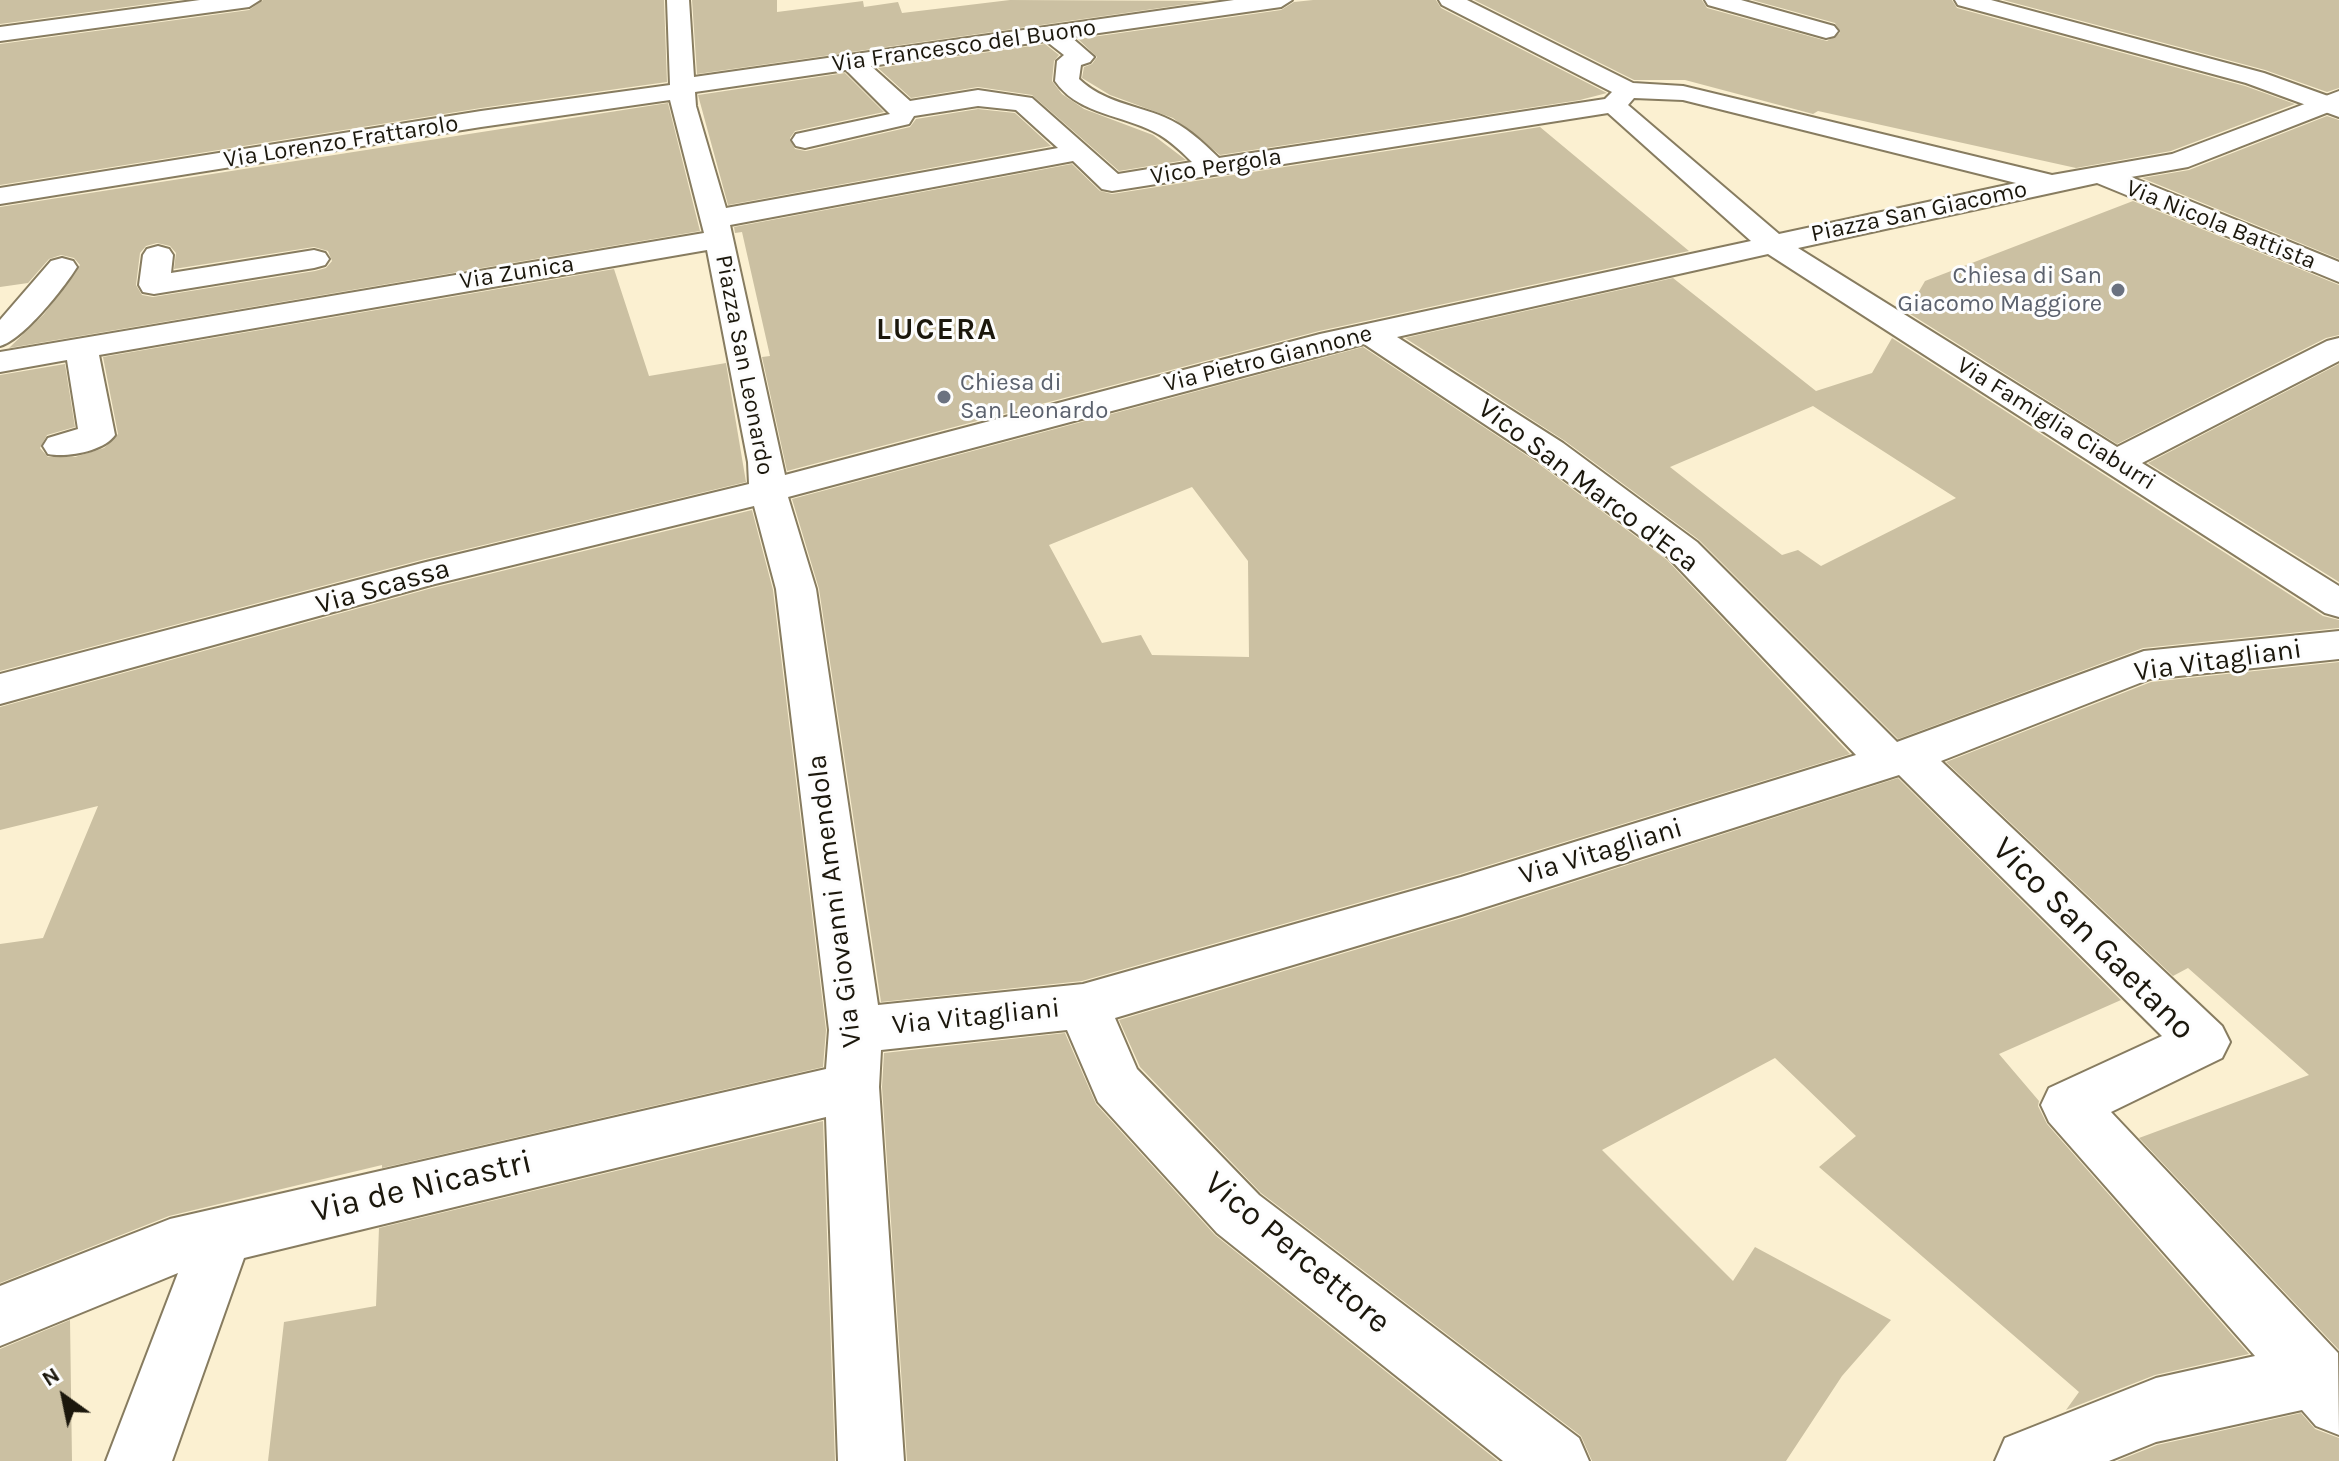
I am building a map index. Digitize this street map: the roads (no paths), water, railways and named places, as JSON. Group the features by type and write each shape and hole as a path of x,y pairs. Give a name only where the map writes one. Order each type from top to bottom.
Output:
{"street":[{"path":"0,34 249,0"},
{"name":"Piazza San Leonardo","path":"678,0 683,106 718,229 766,462 768,491"},
{"name":"Via Francesco del Buono","path":"682,88 1244,3 1281,0"},
{"path":"1450,0 1620,98"},
{"path":"1716,0 1826,31"},
{"path":"1966,0 2255,78 2335,104"},
{"path":"1051,33 1082,57 1069,61 1067,81 1075,90 1106,107 1167,128 1188,143 1212,167"},
{"path":"852,62 904,110"},
{"name":"Via Lorenzo Frattarolo","path":"0,196 682,88"},
{"path":"904,110 978,98 1023,103 1075,90"},
{"name":"Piazza San Giacomo","path":"1620,98 1683,93 2053,183"},
{"name":"Vico Pergola","path":"1079,152 1112,183 1620,98"},
{"name":"Piazza San Giacomo","path":"1620,98 1772,244 2053,183"},
{"path":"1023,103 1079,152"},
{"path":"2053,183 2178,161 2335,104"},
{"path":"805,140 900,119 904,110"},
{"path":"718,229 827,187 1079,152"},
{"name":"Via Nicola Battista","path":"2103,176 2339,273"},
{"name":"Via Zunica","path":"0,362 313,307 718,229"},
{"name":"Via Pietro Giannone","path":"768,491 1104,400 1371,334 1772,244"},
{"name":"Via Famiglia Ciaburri","path":"1772,244 2339,604"},
{"path":"158,255 154,285 315,247 313,307"},
{"path":"0,336 14,327 37,296 52,284 62,267"},
{"name":"Vico San Marco d'Eca","path":"1371,334 1550,451 1683,550 1898,758"},
{"path":"61,446 97,435 81,347"},
{"path":"2116,462 2339,348"},
{"name":"Via Scassa","path":"0,689 261,621 422,575 768,491"},
{"name":"Via Giovanni Amendola","path":"768,491 796,589 855,1030 852,1087 871,1461"},
{"name":"Via Vitagliani","path":"855,1030 1083,1006 1461,896 1898,758 2144,665 2339,645"},
{"name":"Vico San Gaetano","path":"1898,758 2203,1042 2069,1105 2328,1389"},
{"name":"Vico Percettore","path":"1083,1006 1117,1085 1238,1214 1556,1461"},
{"name":"Via de Nicastri","path":"0,1316 170,1247 852,1087"},
{"path":"139,1461 223,1233"},
{"path":"2028,1461 2156,1410 2328,1389"}],"place":[{"name":"Chiesa di San Giacomo Maggiore","path":"2118,290"},
{"name":"Chiesa di San Leonardo","path":"944,397"}],"district":[{"name":"LUCERA","path":"937,330"}]}
